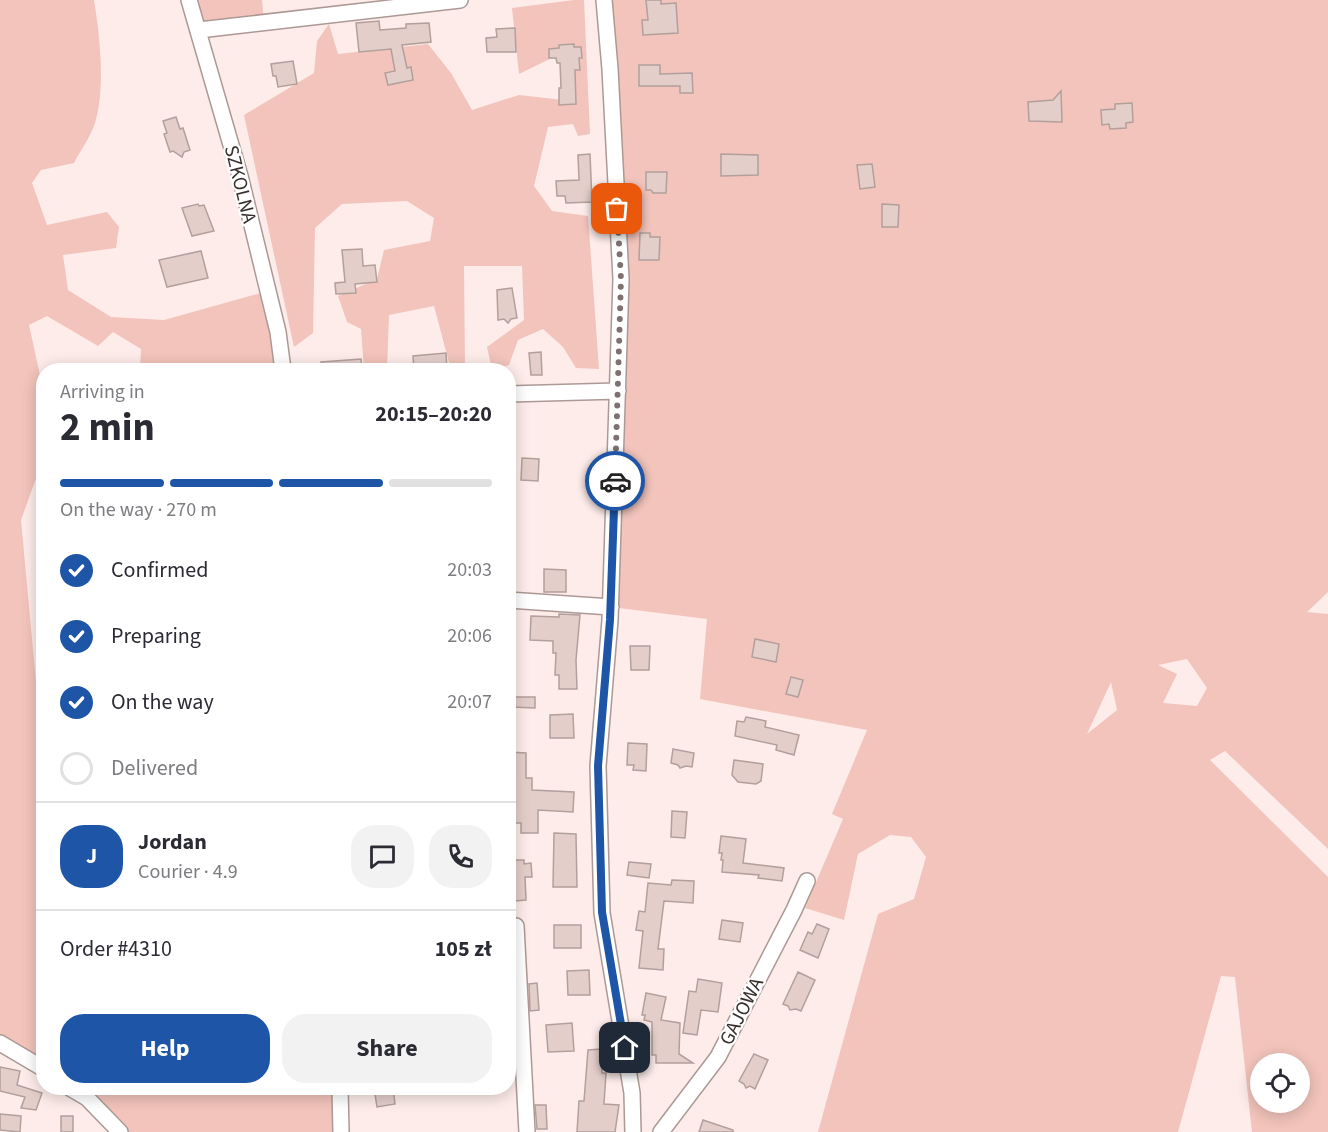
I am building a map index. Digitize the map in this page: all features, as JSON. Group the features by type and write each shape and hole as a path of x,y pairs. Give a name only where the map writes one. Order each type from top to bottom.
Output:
{"street":[{"name":"SZKOLNA","path":"189,0 240,176 278,332 282,363"},
{"path":"199,30 460,0"},
{"path":"603,0 610,69 621,279 611,607 598,766 602,912 632,1093 633,1132"},
{"path":"516,394 618,391"},
{"path":"516,601 611,607"},
{"name":"GAJOWA","path":"661,1132 718,1057 807,881"},
{"path":"516,926 527,1132"},
{"path":"0,1043 36,1065"},
{"path":"82,1095 120,1132"},
{"path":"340,1095 341,1132"}],"shaded area":[{"path":"0,0 94,0 100,46 101,80 98,112 94,126 74,163 41,170 32,183 47,225 107,212 119,227 116,248 63,255 68,290 111,317 164,320 268,291 282,363 140,363 141,349 113,332 98,346 47,316 29,325 37,363 36,479 21,520 36,682 36,1065 0,1043"},
{"path":"188,0 262,0 264,23 199,30"},
{"path":"584,0 590,134 578,136 573,124 548,127 534,186 552,211 588,216 599,369 576,368 563,347 543,329 518,340 510,363 490,363 487,347 524,320 522,266 464,266 465,363 449,363 434,306 389,315 387,363 363,363 361,329 347,322 338,296 377,279 384,250 430,241 434,218 407,201 342,204 315,228 313,333 294,347 244,115 314,73 317,41 329,24 338,54 428,44 451,73 472,110 519,95 563,100 566,51 519,74 512,8"},
{"path":"604,0 1328,0 1328,592 1307,612 1328,614 1328,849 1225,751 1210,760 1328,877 1328,1132 1252,1132 1235,977 1221,976 1178,1132 818,1132 878,914 914,899 926,857 911,837 890,835 858,854 844,920 805,908 843,819 832,814 867,730 700,699 707,619 611,607 621,279","holes":["1187,659 1207,688 1197,706 1163,703 1177,674 1158,665","1111,682 1117,710 1087,734"]},
{"path":"78,1095 340,1095 341,1132 120,1132"}],"building":[{"path":"646,0 661,0 661,4 676,3 678,33 643,35 642,20 648,20"},
{"path":"379,21 380,30 406,28 406,24 429,23 431,42 402,45 407,68 411,67 413,80 388,85 385,73 395,71 391,49 359,52 356,23"},
{"path":"515,28 516,52 487,52 486,38 497,37 496,29"},
{"path":"574,44 574,47 581,47 582,58 579,58 580,70 575,70 576,104 559,105 560,63 557,63 556,58 549,58 549,49 559,48 559,45"},
{"path":"293,61 297,84 278,87 271,64"},
{"path":"639,65 660,65 660,74 692,73 693,93 680,93 680,86 639,86"},
{"path":"1061,91 1062,122 1029,121 1028,102 1053,100"},
{"path":"1132,103 1133,122 1126,123 1126,128 1110,129 1109,124 1102,125 1101,110 1115,109 1115,104"},
{"path":"176,117 180,129 183,128 190,150 184,152 182,157 173,151 170,152 164,134 167,133 163,121"},
{"path":"590,154 592,202 566,203 565,196 557,196 556,181 579,180 578,155"},
{"path":"721,154 758,155 758,175 721,176"},
{"path":"872,164 875,187 860,189 857,165"},
{"path":"646,172 667,172 666,193 653,193 651,190 646,190"},
{"path":"198,204 199,206 204,205 214,231 192,236 182,208"},
{"path":"882,204 899,205 898,227 882,227"},
{"path":"640,233 650,233 650,237 660,237 659,260 639,260"},
{"path":"362,249 363,266 375,265 377,282 355,284 356,293 336,294 335,283 345,282 342,250"},
{"path":"201,251 208,278 167,287 159,260"},
{"path":"512,288 517,318 511,319 508,323 504,319 498,320 497,290"},
{"path":"541,352 542,375 531,375 529,353"},
{"path":"446,353 447,363 414,363 413,356"},
{"path":"361,359 361,363 321,363"},
{"path":"522,458 539,459 538,481 521,480"},
{"path":"544,569 566,570 566,592 544,592"},
{"path":"559,614 580,615 576,660 577,689 559,689 559,675 555,675 556,653 553,653 553,641 530,640 531,616 559,617"},
{"path":"755,639 779,644 776,662 752,657"},
{"path":"630,646 650,646 649,670 631,670"},
{"path":"791,677 803,680 798,697 786,694"},
{"path":"516,697 535,697 535,708 516,707"},
{"path":"573,714 574,738 550,738 550,715"},
{"path":"746,717 766,721 765,727 799,735 794,755 776,750 777,745 735,736 737,721 744,722"},
{"path":"628,743 647,744 646,771 633,770 634,765 627,765"},
{"path":"673,749 694,753 692,767 680,768 671,763"},
{"path":"516,752 526,753 526,778 532,778 532,790 574,792 573,812 538,810 538,833 521,833 521,823 516,823"},
{"path":"734,760 763,764 761,781 756,784 738,782 732,775"},
{"path":"672,811 687,812 685,838 671,837"},
{"path":"554,833 576,834 577,887 553,887"},
{"path":"721,836 746,839 743,863 784,868 782,881 758,878 759,875 722,872 722,853 719,853"},
{"path":"516,860 524,860 524,864 531,863 532,877 525,877 526,900 516,901"},
{"path":"629,862 651,864 649,878 627,875"},
{"path":"672,880 694,881 693,903 664,901 658,949 664,949 663,970 639,968 643,931 636,930 639,911 645,912 648,883 671,885"},
{"path":"722,920 743,923 740,942 719,939"},
{"path":"817,924 829,929 818,958 800,950 808,932 812,934"},
{"path":"554,925 581,925 581,948 554,948"},
{"path":"589,970 590,995 568,995 567,971"},
{"path":"798,972 815,980 801,1011 790,1010 783,1004"},
{"path":"698,979 722,983 718,1012 701,1010 697,1035 683,1033 689,991 696,992"},
{"path":"537,983 539,1010 530,1011 529,984"},
{"path":"646,993 666,997 661,1020 680,1023 679,1054 693,1063 656,1063 656,1055 652,1055 652,1022 644,1020 645,1015 642,1015"},
{"path":"572,1023 574,1051 548,1052 546,1025"},
{"path":"601,1049 602,1073 606,1073 604,1104 619,1105 615,1132 577,1132 579,1101 584,1101 588,1050"},
{"path":"754,1054 768,1060 755,1089 750,1086 746,1088 739,1081"},
{"path":"0,1067 20,1071 17,1085 36,1091 36,1095 41,1095 36,1110 21,1108 25,1097 0,1091"},
{"path":"375,1095 394,1095 395,1104 377,1107"},
{"path":"535,1105 546,1105 547,1129 537,1129"},
{"path":"0,1114 21,1116 20,1132 0,1130"},
{"path":"61,1116 73,1116 73,1132 61,1132"},
{"path":"703,1120 733,1130 733,1132 699,1132"}],"way so far":[{"path":"615,481 621,279 617,209"}],"route":[{"path":"615,481 610,620 598,766 602,912 625,1048"}]}
